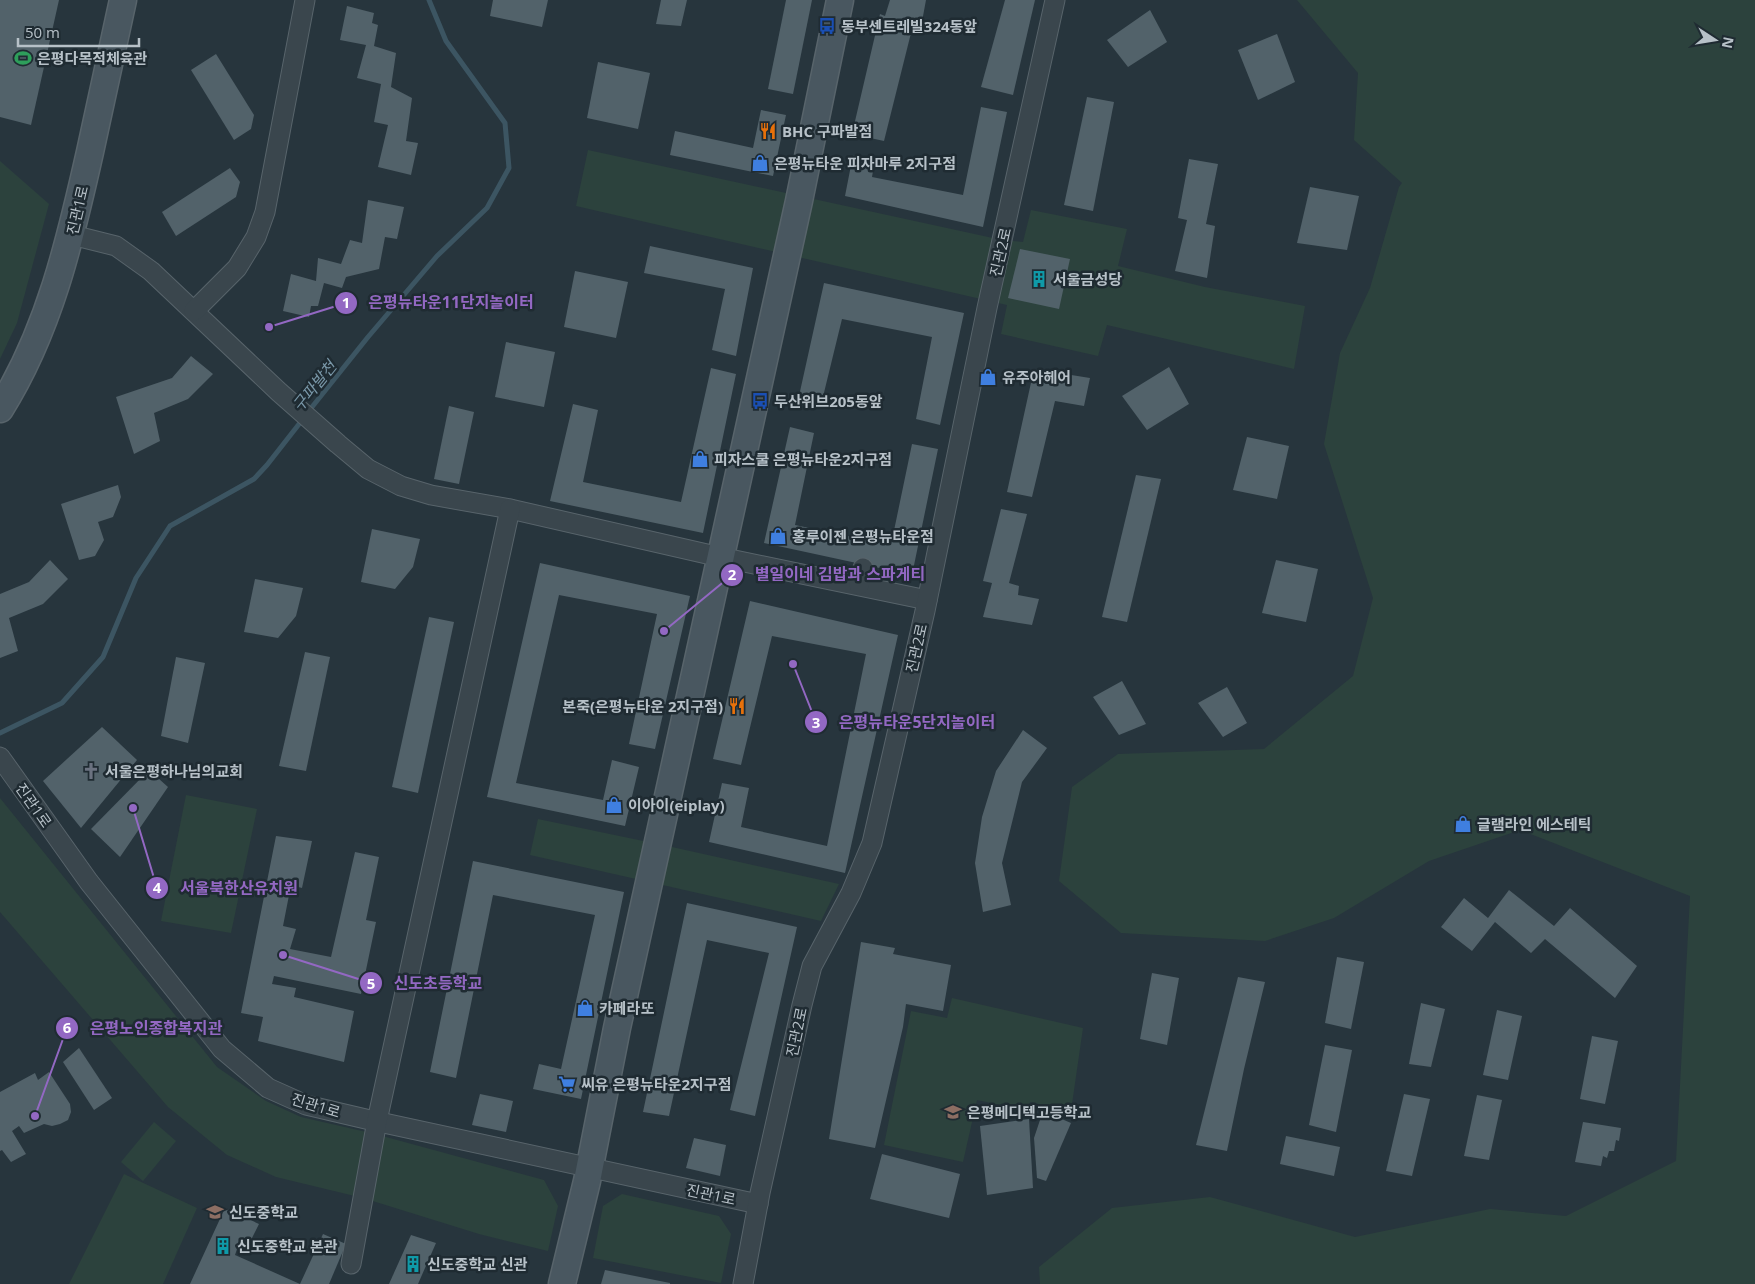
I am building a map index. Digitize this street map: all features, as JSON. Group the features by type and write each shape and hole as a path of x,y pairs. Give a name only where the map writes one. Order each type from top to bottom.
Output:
{"street":[{"name":"진관1로","path":"0,409 15,385 47,313 72,234 123,0"},
{"path":"194,311 237,268 256,237 265,212 305,0"},
{"path":"562,1284 589,1168 720,557 798,208 840,0"},
{"name":"진관2로","path":"744,1284 758,1204 812,966 851,893 872,843 927,600 987,308 1055,0"},
{"path":"72,234 116,246 151,271 279,392 338,444 368,469 401,486 431,495 510,509 720,557 861,577 927,600"},
{"path":"351,1264 377,1121 510,509"},
{"name":"진관1로","path":"0,757 90,882 222,1049 268,1088 306,1105 758,1204"}],"green space":[{"path":"1297,0 1755,0 1755,1284 1040,1284 1039,1267 1112,1208 1210,1197 1355,1237 1490,1209 1566,1216 1676,1161 1690,896 1520,830 1429,861 1334,918 1265,941 1121,933 1059,881 1072,787 1118,754 1264,749 1353,676 1373,598 1324,444 1340,353 1370,288 1399,187 1402,183 1354,140 1358,73"},
{"path":"588,150 1002,240 1023,242 1031,210 1127,229 1118,266 1205,287 1305,306 1294,369 1107,325 1098,356 1001,334 1007,305 576,206"},
{"path":"0,161 49,204 17,323 0,359"},
{"path":"186,795 257,809 231,933 161,921"},
{"path":"0,798 217,1067 266,1101 301,1117 375,1134 544,1180 558,1206 548,1251 479,1234 363,1198 276,1177 227,1155 168,1107 0,912"},
{"path":"538,819 839,884 821,921 530,855"},
{"path":"952,998 1083,1028 1071,1111 1030,1102 1028,1111 977,1100 963,1162 884,1145 911,1011 947,1018"},
{"path":"154,1122 176,1141 143,1181 121,1162"},
{"path":"124,1174 197,1208 163,1284 69,1284"},
{"path":"622,1194 719,1216 731,1234 721,1283 593,1258 603,1206"}],"building":[{"name":"은평다목적체육관","path":"0,0 59,0 31,125 0,117"},
{"path":"493,0 548,0 542,27 490,16"},
{"path":"661,0 687,0 681,26 656,24"},
{"path":"786,0 812,0 793,94 768,89"},
{"path":"890,0 926,0 921,27 913,25 884,141 852,134 880,14 885,16"},
{"path":"1005,0 1035,0 1013,95 981,87"},
{"path":"347,6 374,13 372,23 378,25 374,46 396,53 391,87 412,98 406,141 418,143 411,175 378,167 388,125 374,122 381,84 357,78 366,45 340,40"},
{"path":"1150,10 1167,42 1128,67 1107,40"},
{"path":"1277,34 1295,82 1258,100 1238,50"},
{"path":"216,54 254,115 251,129 234,140 191,70"},
{"path":"598,62 650,73 638,129 587,118"},
{"path":"1087,97 1114,102 1093,211 1064,205"},
{"path":"981,107 1007,112 983,227 845,196 853,155 875,159 872,177 963,195"},
{"path":"761,110 786,115 773,176 670,155 675,131 753,148"},
{"path":"1189,159 1218,164 1206,224 1215,226 1207,278 1175,271 1187,220 1178,218"},
{"path":"230,168 240,182 236,197 176,236 162,212"},
{"path":"1310,187 1359,196 1347,250 1297,243"},
{"path":"368,200 404,207 397,239 385,237 379,269 346,277 342,288 324,283 318,306 311,306 309,317 283,311 291,274 316,281 318,258 341,264 350,240 362,243"},
{"path":"650,246 753,268 736,356 712,350 725,289 644,273"},
{"name":"서울금성당","path":"1020,249 1070,259 1059,309 1008,298"},
{"path":"575,271 628,282 616,338 564,327"},
{"path":"824,283 964,313 940,425 916,419 932,337 842,319 820,409 797,405"},
{"path":"506,342 555,352 544,407 495,397"},
{"path":"191,356 213,374 188,399 154,413 160,441 134,454 116,397 172,378"},
{"path":"1169,367 1189,404 1147,430 1122,396"},
{"path":"711,368 736,374 703,533 550,501 573,404 598,410 583,482 681,502"},
{"path":"1034,369 1090,378 1084,406 1055,401 1032,497 1007,492"},
{"path":"449,406 474,412 459,484 434,479"},
{"path":"790,427 814,433 795,525 891,545 912,444 938,449 912,575 764,543"},
{"path":"1247,437 1289,446 1277,499 1233,490"},
{"path":"1136,475 1161,479 1127,622 1102,617"},
{"path":"118,485 121,497 113,517 98,522 104,540 95,556 79,560 61,504"},
{"path":"1001,509 1027,514 1009,583 1019,586 1018,595 1039,599 1032,625 983,617 992,583 983,581"},
{"path":"372,529 420,539 413,567 395,589 361,582"},
{"path":"50,560 68,579 43,604 9,618 18,651 0,658 0,594 29,582"},
{"path":"1276,560 1318,569 1306,622 1262,613"},
{"path":"540,563 690,596 655,749 629,744 657,614 559,595 516,783 603,800 612,760 639,767 625,826 487,797"},
{"path":"255,579 303,588 296,616 278,638 244,632"},
{"path":"750,601 898,635 845,873 709,842 722,783 749,788 741,827 827,846 866,654 772,636 741,765 713,759"},
{"path":"429,617 454,622 418,793 392,787"},
{"path":"305,652 330,657 306,771 279,766"},
{"path":"176,657 205,663 188,743 161,736"},
{"path":"1122,681 1146,724 1119,735 1093,697"},
{"path":"1227,687 1247,723 1223,737 1198,703"},
{"name":"서울은평하나님의교회","path":"102,727 137,760 81,828 43,781"},
{"path":"1023,730 1047,748 1022,782 1002,863 1011,905 983,912 975,863 982,817 996,771"},
{"path":"149,770 168,787 120,857 91,829"},
{"path":"276,836 312,841 302,888 291,885 283,926 296,929 290,949 331,957 355,852 379,857 366,920 376,922 361,994 274,976 272,984 296,988 294,997 354,1011 344,1062 258,1041 263,1017 241,1013"},
{"path":"473,861 624,892 581,1099 533,1089 539,1064 561,1069 595,915 493,895 456,1078 430,1072"},
{"path":"1509,890 1554,926 1570,908 1637,966 1615,998 1545,939 1531,953 1495,922 1472,951 1441,927 1464,898 1488,918"},
{"path":"687,903 797,927 755,1116 730,1110 769,953 707,940 669,1116 643,1112"},
{"path":"861,942 895,948 893,954 951,965 943,1011 906,1004 903,1027 875,1148 829,1139"},
{"path":"1337,957 1364,962 1351,1029 1325,1023"},
{"path":"1152,973 1179,978 1167,1045 1140,1039"},
{"path":"1238,977 1265,982 1227,1151 1196,1145"},
{"path":"1421,1003 1445,1009 1431,1067 1409,1064"},
{"path":"1497,1010 1522,1016 1508,1080 1483,1075"},
{"path":"1592,1036 1618,1041 1605,1104 1580,1099"},
{"path":"1325,1045 1352,1050 1336,1132 1309,1125"},
{"path":"79,1048 112,1098 94,1110 63,1062"},
{"path":"49,1072 70,1104 71,1112 68,1120 52,1126 44,1124 24,1133 19,1126 12,1131 26,1154 11,1162 2,1150 0,1151 0,1092 35,1073 38,1080"},
{"path":"480,1094 513,1101 506,1132 472,1125"},
{"path":"1404,1094 1430,1099 1412,1176 1386,1171"},
{"path":"1477,1095 1502,1100 1489,1160 1464,1156"},
{"path":"1043,1111 1071,1123 1046,1181 1037,1178 1034,1138"},
{"path":"1029,1119 1033,1188 987,1195 980,1126"},
{"path":"1583,1122 1621,1128 1619,1141 1616,1140 1614,1151 1609,1151 1607,1158 1603,1156 1601,1166 1575,1162"},
{"path":"1286,1136 1340,1147 1334,1176 1280,1164"},
{"path":"694,1138 726,1145 720,1176 686,1168"},
{"path":"882,1154 960,1174 949,1218 870,1199"},
{"name":"신도중학교 본관","path":"225,1208 259,1224 247,1248 239,1243 235,1255 300,1284 190,1284"},
{"path":"323,1234 346,1244 329,1284 300,1284"},
{"name":"신도중학교 신관","path":"411,1235 436,1243 418,1284 389,1284"},
{"path":"605,1270 670,1283 670,1284 601,1284"}],"waterway":[{"name":"구파발천","path":"308,412 368,337 437,256 487,208 509,168 505,123 446,41 429,0"},
{"name":"구파발천","path":"0,733 62,703 103,657 136,578 170,526 254,479 303,419"}],"place":[{"name":"동부센트레빌324동앞","path":"827,26"},
{"name":"은평다목적체육관","path":"23,58"},
{"name":"BHC 구파발점","path":"768,131"},
{"name":"은평뉴타운 피자마루 2지구점","path":"760,163"},
{"name":"서울금성당","path":"1039,279"},
{"name":"은평뉴타운11단지놀이터","path":"269,327"},
{"name":"유주아헤어","path":"988,377"},
{"name":"두산위브205동앞","path":"760,401"},
{"name":"피자스쿨 은평뉴타운2지구점","path":"700,459"},
{"name":"홍루이젠 은평뉴타운점","path":"778,536"},
{"name":"별일이네 김밥과 스파게티","path":"664,631"},
{"name":"은평뉴타운5단지놀이터","path":"793,664"},
{"name":"본죽(은평뉴타운 2지구점)","path":"737,706"},
{"name":"서울은평하나님의교회","path":"91,771"},
{"name":"이아이(eiplay)","path":"614,805"},
{"name":"서울북한산유치원","path":"133,808"},
{"name":"글램라인 에스테틱","path":"1463,824"},
{"name":"신도초등학교","path":"283,955"},
{"name":"카페라또","path":"585,1008"},
{"name":"씨유 은평뉴타운2지구점","path":"567,1084"},
{"name":"은평메디텍고등학교","path":"953,1112"},
{"name":"은평노인종합복지관","path":"35,1116"},
{"name":"신도중학교","path":"215,1212"},
{"name":"신도중학교 본관","path":"223,1246"},
{"name":"신도중학교 신관","path":"413,1264"}]}
